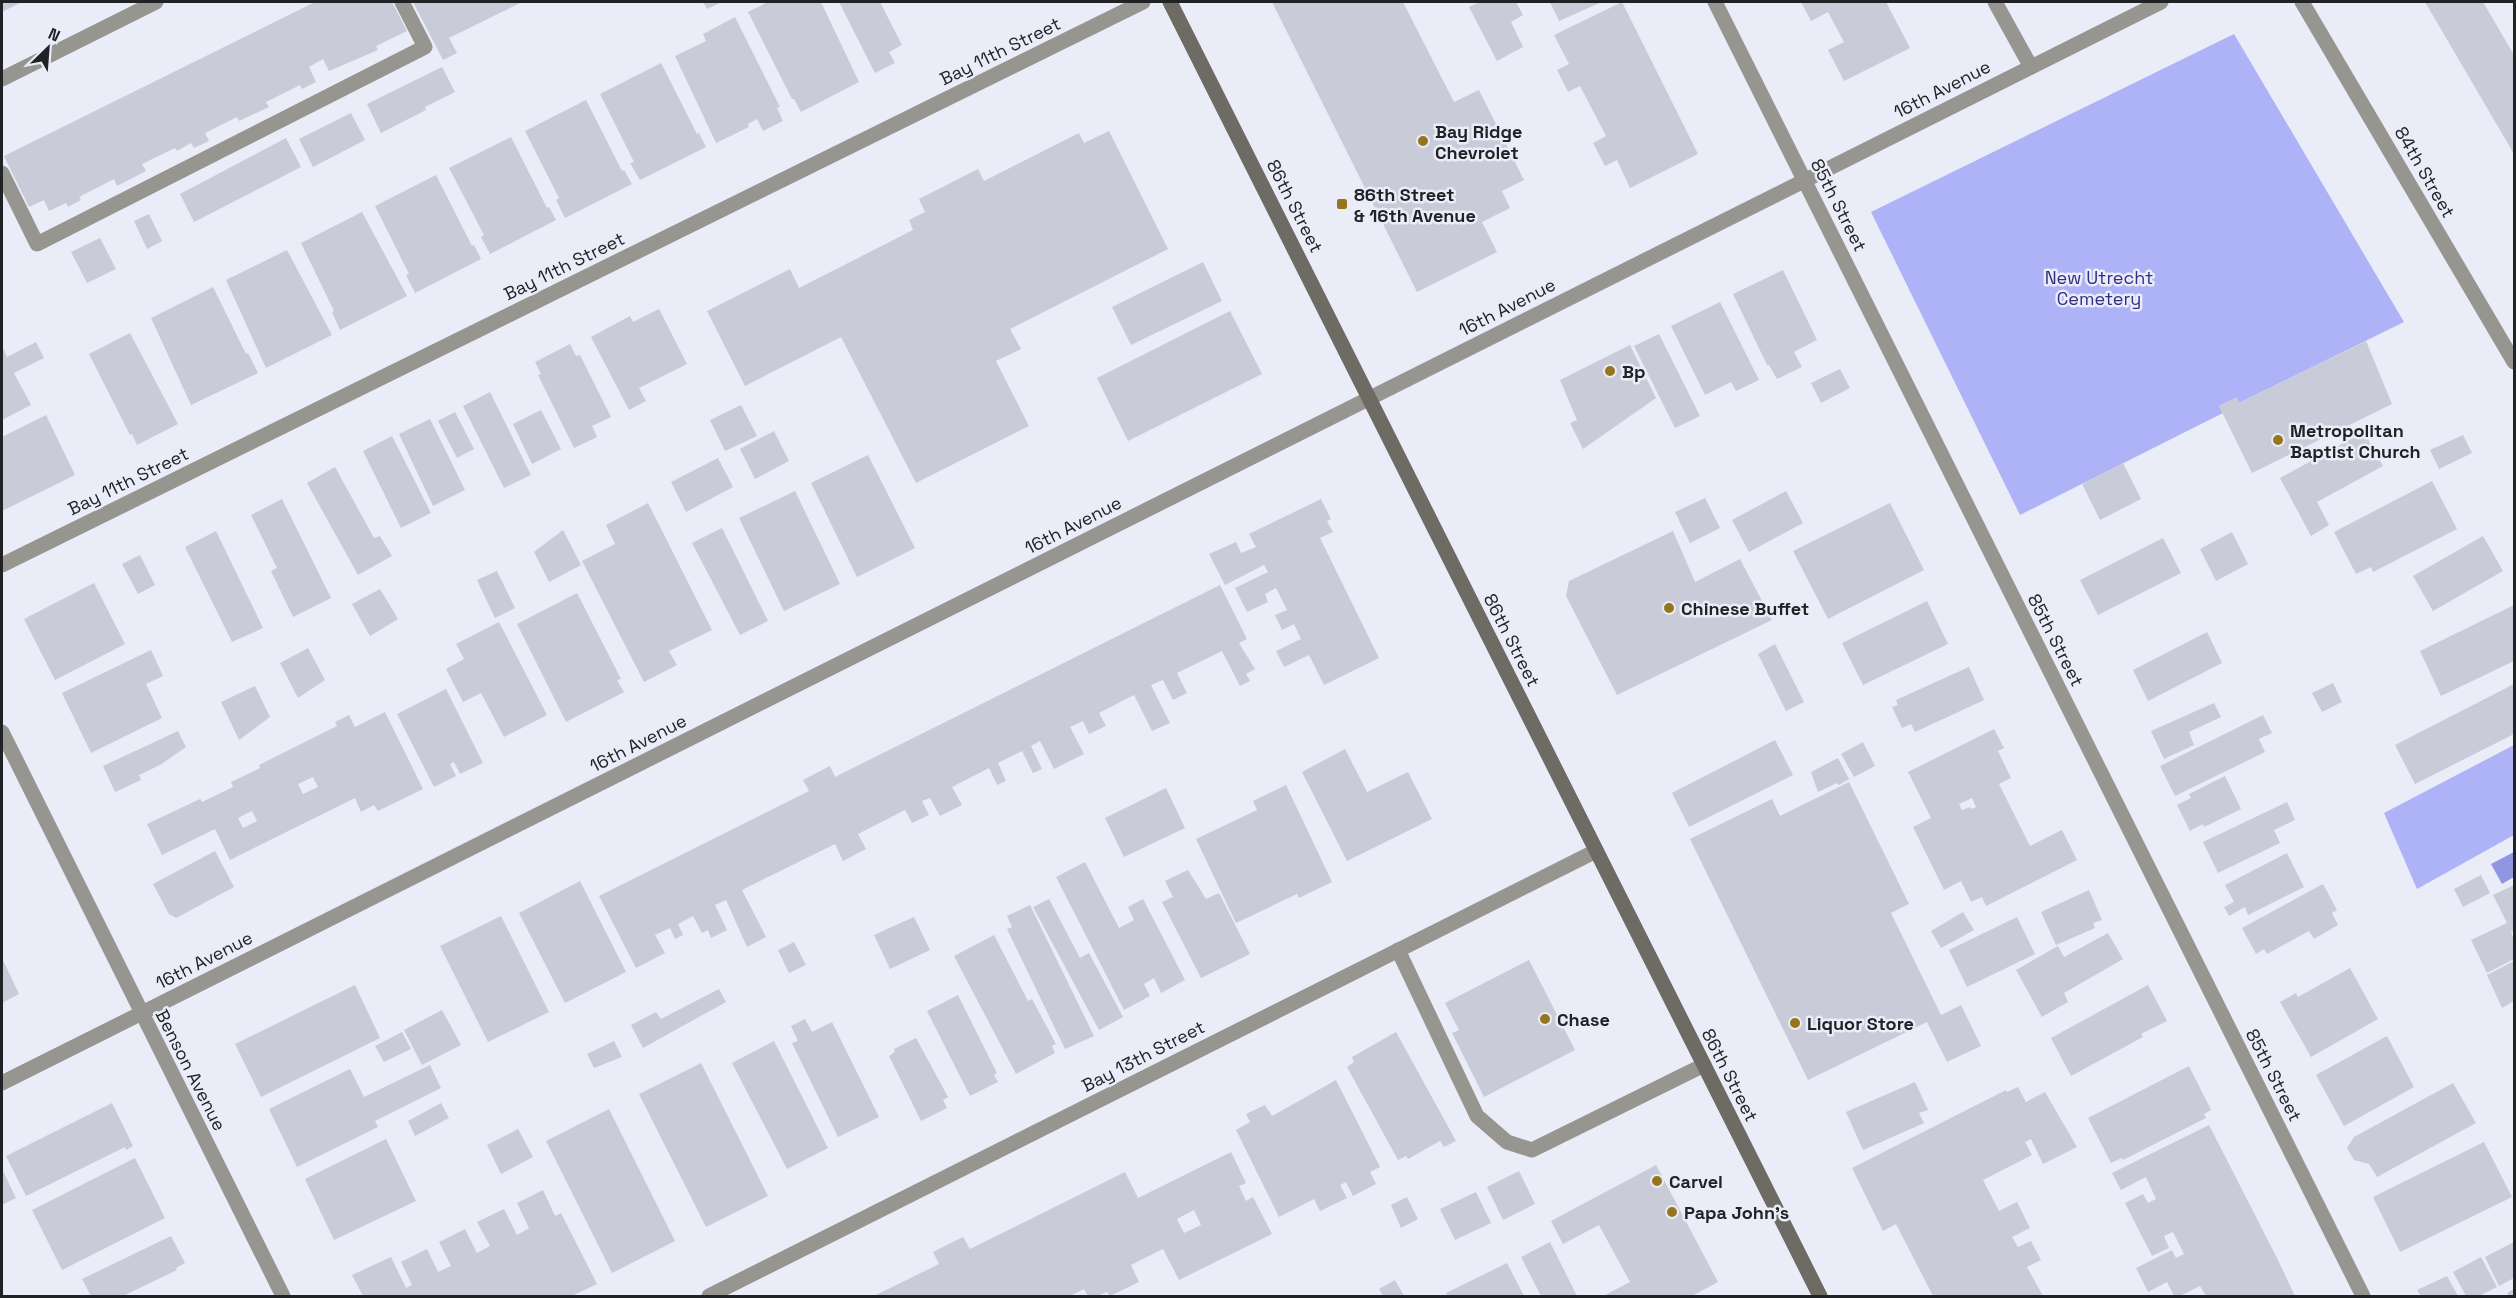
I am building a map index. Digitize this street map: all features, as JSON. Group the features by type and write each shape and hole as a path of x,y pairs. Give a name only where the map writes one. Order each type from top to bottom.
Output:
{"main road":[{"name":"86th Street","path":"1170,2 1818,1296"}],"street":[{"path":"2,79 156,2"},
{"path":"2,173 37,244 425,47 402,2"},
{"name":"Bay 11th Street","path":"2,565 1143,2"},
{"name":"85th Street","path":"1715,2 2363,1296"},
{"path":"1995,2 2031,67"},
{"name":"16th Avenue","path":"2,1083 2161,2"},
{"name":"84th Street","path":"2302,2 2514,362"},
{"name":"Benson Avenue","path":"2,732 140,1014 283,1296"},
{"name":"Bay 13th Street","path":"709,1296 1596,851"},
{"path":"1398,950 1477,1116 1507,1142 1532,1150 1704,1065"}],"green space":[{"name":"New Utrecht Cemetery","path":"2234,34 2404,322 2239,403 2236,398 2219,406 2223,413 2020,515 1871,212"},
{"path":"2514,745 2514,835 2417,889 2384,813"}],"shaded area":[{"path":"2514,852 2514,877 2502,884 2491,864"}],"building":[{"path":"2,2 22,2 2,12"},
{"path":"315,2 392,2 407,31 376,46 378,50 329,71 323,59 309,67 316,82 302,89 300,85 266,102 269,107 239,121 237,117 205,133 209,141 194,148 191,143 177,151 175,148 142,164 146,171 117,186 114,179 79,197 81,200 68,207 66,203 49,211 44,200 29,207 4,156"},
{"path":"413,2 522,2 449,38 457,53 443,60"},
{"path":"703,2 722,2 707,9"},
{"path":"768,2 821,2 859,82 801,112 792,99 748,12"},
{"path":"839,2 880,2 902,45 889,52 895,63 875,73"},
{"name":"Bay Ridge Chevrolet","path":"1272,2 1403,2 1454,102 1479,90 1524,180 1502,191 1510,208 1482,222 1497,252 1417,292"},
{"path":"1480,2 1516,2 1523,15 1511,22 1523,47 1497,61 1469,7"},
{"path":"1550,2 1602,2 1559,21"},
{"path":"1622,2 1698,154 1630,188 1617,160 1605,166 1593,143 1606,136 1580,86 1568,92 1557,70 1569,64 1554,35"},
{"path":"1801,2 1886,2 1910,48 1844,81 1828,50 1844,42 1828,12 1811,21"},
{"path":"2425,2 2483,2 2514,55 2514,154"},
{"path":"735,17 780,107 777,108 783,121 763,131 757,119 748,124 749,127 716,143 675,56 706,41 703,34"},
{"path":"661,63 706,147 640,180 630,163 634,162 600,94"},
{"path":"442,67 455,92 381,133 367,104"},
{"path":"586,100 622,171 624,170 632,184 565,218 556,200 559,198 525,131"},
{"path":"351,113 365,140 313,167 299,139"},
{"path":"1109,131 1168,249 1010,329 1021,349 996,361 1029,426 916,483 841,337 745,386 707,311 790,269 799,288 913,230 909,220 925,212 919,199 978,169 984,181 1079,133 1084,143"},
{"path":"511,137 547,208 549,207 556,220 490,254 481,237 484,235 449,168"},
{"path":"286,138 301,167 194,222 180,194"},
{"path":"436,175 481,259 415,293 406,275 409,274 375,206"},
{"path":"362,212 407,296 340,330 332,312 334,311 301,243"},
{"path":"149,214 162,241 147,249 134,221"},
{"path":"100,238 116,269 87,283 71,252"},
{"path":"287,250 332,335 266,368 226,280"},
{"path":"1203,262 1222,301 1131,345 1112,307"},
{"path":"1783,270 1817,340 1794,352 1802,367 1777,379 1767,365 1733,294"},
{"path":"213,287 246,354 248,353 258,373 191,405 151,318"},
{"path":"1720,302 1759,380 1736,391 1731,382 1705,395 1671,326"},
{"path":"659,309 687,364 639,388 646,401 629,410 591,337 630,316 633,322"},
{"path":"1230,311 1262,374 1128,441 1097,378"},
{"path":"130,333 178,424 137,445 89,354"},
{"path":"1659,334 1700,416 1675,428 1634,346"},
{"name":"Metropolitan Baptist Church","path":"2366,341 2392,404 2252,473 2219,406 2237,397 2239,403"},
{"path":"36,342 44,358 14,373 31,405 2,420 2,346 7,357"},
{"path":"570,344 576,356 580,355 611,417 592,426 597,437 574,448 538,375 541,374 535,362"},
{"path":"1630,345 1656,398 1583,449 1570,423 1577,420 1560,380"},
{"path":"1840,369 1850,388 1821,403 1811,383"},
{"path":"490,392 531,475 504,488 463,406"},
{"path":"741,405 757,436 725,451 710,420"},
{"path":"541,410 561,449 532,464 513,424"},
{"path":"455,412 474,449 457,458 438,421"},
{"path":"46,415 75,475 2,511 2,437"},
{"path":"430,419 465,490 433,506 399,434"},
{"path":"774,431 789,461 755,479 740,449"},
{"path":"2364,432 2383,466 2317,502 2329,525 2311,536 2280,478"},
{"path":"2463,435 2472,453 2439,469 2430,450"},
{"path":"392,436 431,513 401,528 363,451"},
{"path":"868,455 915,548 857,577 811,483"},
{"path":"718,458 733,487 686,512 671,482"},
{"path":"2123,463 2141,499 2100,520 2082,484"},
{"path":"335,467 374,538 380,536 392,556 358,575 307,483"},
{"path":"2432,481 2457,529 2373,572 2371,567 2356,574 2334,532"},
{"path":"795,491 840,584 784,611 739,518"},
{"path":"1786,491 1803,523 1749,552 1732,520"},
{"path":"1705,498 1720,528 1690,543 1675,512"},
{"path":"282,499 331,598 293,617 271,571 277,568 251,515"},
{"path":"1321,499 1331,519 1327,521 1333,532 1320,538 1379,658 1324,685 1309,655 1284,667 1276,651 1301,639 1294,624 1282,630 1275,615 1287,610 1276,588 1265,594 1268,602 1247,612 1235,588 1268,572 1264,565 1225,585 1209,554 1236,542 1241,553 1256,547 1249,534"},
{"path":"648,503 712,630 669,651 677,665 644,682 582,561 615,544 606,525"},
{"path":"1890,503 1924,570 1828,619 1793,551"},
{"path":"722,528 768,621 740,635 692,543"},
{"path":"563,530 581,565 549,582 534,552"},
{"path":"216,531 263,628 232,642 185,547"},
{"name":"Chinese Buffet","path":"1673,531 1695,582 1740,559 1772,620 1617,695 1566,596 1569,581"},
{"path":"2232,532 2248,564 2216,581 2200,549"},
{"path":"2483,536 2503,571 2433,611 2413,576"},
{"path":"2163,538 2181,573 2098,615 2080,580"},
{"path":"140,555 155,585 138,594 122,564"},
{"path":"497,571 515,608 495,618 477,580"},
{"path":"94,583 125,644 55,680 24,619"},
{"path":"1220,585 1247,639 1239,643 1255,669 1246,674 1250,681 1240,686 1222,651 1177,673 1187,693 1173,700 1163,680 1151,685 1170,723 1152,731 1134,695 1099,713 1106,726 1089,734 1083,721 1070,727 1084,754 1054,769 1040,741 1031,746 1042,769 1033,773 1022,751 998,763 1006,781 997,785 989,768 952,787 962,805 940,816 930,798 922,801 929,815 912,823 905,810 858,834 866,849 843,861 835,844 742,890 766,937 747,947 726,900 715,905 727,930 711,938 708,930 702,933 693,916 678,924 683,935 675,939 670,928 655,935 665,953 636,968 599,896 809,791 803,780 830,766 835,777"},
{"path":"380,589 398,619 370,636 352,604"},
{"path":"577,593 621,679 617,680 624,692 566,722 517,624"},
{"path":"1927,601 1948,644 1863,685 1842,643"},
{"path":"2514,605 2514,661 2441,696 2420,651"},
{"path":"499,622 547,715 504,737 481,693 463,702 446,669 464,659 456,644"},
{"path":"2207,632 2222,663 2148,701 2133,670"},
{"path":"1775,644 1804,702 1786,711 1758,654"},
{"path":"308,648 325,680 298,698 280,663"},
{"path":"151,650 163,676 146,684 162,718 91,753 62,693"},
{"path":"1969,667 1984,700 1915,732 1911,724 1902,728 1892,707 1898,705 1896,700"},
{"path":"2333,683 2342,702 2322,712 2312,693"},
{"path":"2514,684 2514,734 2415,784 2395,745"},
{"path":"255,686 270,717 239,740 221,702"},
{"path":"446,689 483,763 460,774 454,762 450,764 456,776 434,787 397,714"},
{"path":"2214,703 2221,717 2189,732 2194,745 2164,759 2151,731"},
{"path":"385,712 423,789 378,811 374,805 361,812 355,798 230,860 215,829 162,855 147,824 200,799 202,802 233,787 231,782 260,768 259,765 337,726 335,722 349,715 355,727","holes":["313,777 318,787 303,794 298,784","252,811 257,821 243,828 238,818"]},
{"path":"2263,715 2272,733 2259,739 2265,752 2175,796 2160,766"},
{"path":"1994,729 2004,748 1998,751 2011,778 1999,784 2030,846 2062,830 2077,860 1986,906 1982,897 1971,902 1961,881 1944,890 1913,827 1931,818 1908,772","holes":["1972,798 1976,807 1962,810 1959,804"]},
{"path":"178,731 186,747 160,765 139,775 141,780 115,792 103,766"},
{"path":"1775,740 1793,775 1689,827 1672,793"},
{"path":"1863,742 1875,766 1854,777 1841,754"},
{"path":"1345,749 1367,792 1408,772 1432,819 1347,861 1302,772"},
{"path":"1838,758 1849,779 1818,792 1811,772"},
{"path":"2225,776 2241,809 2204,827 2203,824 2190,831 2177,805 2191,798 2189,794"},
{"path":"1849,782 1909,904 1891,913 1941,1015 1961,1005 1981,1046 1947,1062 1927,1022 1808,1080 1690,839 1772,799 1780,816"},
{"path":"1286,785 1332,882 1299,898 1297,894 1236,923 1196,839 1257,810 1253,801"},
{"path":"1166,788 1185,828 1124,857 1105,818"},
{"path":"2287,802 2295,820 2274,830 2280,843 2218,873 2203,842"},
{"path":"215,851 234,887 176,918 169,914 153,884"},
{"path":"2287,853 2304,887 2248,915 2245,907 2229,916 2224,907 2234,902 2225,885"},
{"path":"1085,862 1119,928 1134,920 1128,907 1143,899 1185,980 1161,993 1154,978 1144,984 1150,996 1124,1010 1056,877"},
{"path":"1188,870 1206,899 1219,893 1250,954 1201,978 1162,902 1173,897 1165,881"},
{"path":"2481,875 2490,893 2463,907 2454,889"},
{"path":"580,881 626,972 565,1003 519,913"},
{"path":"2323,884 2337,910 2332,913 2338,925 2314,939 2309,931 2267,954 2264,949 2256,954 2242,928"},
{"path":"2514,885 2514,931 2511,932 2514,940 2514,959 2487,973 2471,940 2507,923 2493,895"},
{"path":"2089,890 2102,920 2093,923 2095,928 2056,945 2041,912"},
{"path":"1049,899 1080,958 1089,953 1123,1017 1099,1030 1033,907"},
{"path":"1030,905 1094,1036 1065,1049 1007,929 1012,927 1007,916"},
{"path":"1963,912 1974,930 1941,948 1931,931"},
{"path":"501,916 549,1012 488,1042 440,946"},
{"path":"914,917 930,950 890,969 874,935"},
{"path":"2017,917 2035,954 1967,987 1949,950"},
{"path":"2108,933 2123,959 2064,993 2068,1002 2042,1017 2016,970 2058,946 2064,957"},
{"path":"994,935 1028,1001 1032,999 1056,1044 1052,1046 1055,1053 1016,1074 954,956"},
{"path":"794,942 806,965 789,973 778,950"},
{"path":"2,958 19,994 2,1003"},
{"path":"1529,960 1575,1050 1484,1097 1452,1033 1459,1030 1445,1003"},
{"path":"2514,961 2514,1001 2502,1008 2487,975"},
{"path":"2350,968 2378,1019 2311,1057 2280,1002 2296,993 2298,997"},
{"path":"355,985 380,1038 261,1097 235,1044"},
{"path":"2148,985 2167,1021 2141,1034 2143,1037 2071,1076 2051,1038"},
{"path":"719,989 726,1002 643,1048 631,1025 656,1012 661,1019"},
{"path":"958,995 997,1073 994,1075 998,1082 970,1096 927,1011"},
{"path":"442,1010 461,1045 422,1065 404,1030"},
{"path":"805,1019 812,1032 832,1022 879,1117 838,1137 792,1043 798,1041 791,1026"},
{"path":"402,1032 411,1049 384,1062 375,1046"},
{"path":"1396,1032 1456,1141 1444,1147 1440,1141 1408,1159 1406,1156 1398,1160 1347,1067 1354,1062 1352,1057"},
{"path":"2387,1036 2414,1087 2344,1126 2316,1075"},
{"path":"916,1038 948,1097 943,1100 947,1108 921,1121 889,1056 895,1052 894,1049"},
{"path":"614,1041 622,1057 594,1068 587,1054"},
{"path":"774,1041 828,1148 787,1169 732,1063"},
{"path":"701,1063 768,1196 706,1227 639,1094"},
{"path":"430,1065 441,1088 375,1121 378,1127 297,1167 269,1109 350,1069 364,1097"},
{"path":"2189,1066 2211,1110 2204,1114 2206,1118 2123,1160 2122,1158 2111,1163 2088,1118"},
{"path":"1336,1080 1380,1167 1370,1172 1376,1184 1353,1196 1346,1182 1340,1185 1347,1198 1320,1211 1314,1199 1279,1217 1236,1130 1250,1122 1246,1114 1265,1105 1272,1116"},
{"path":"1915,1082 1928,1110 1919,1113 1924,1123 1863,1150 1846,1112"},
{"path":"2453,1083 2476,1123 2377,1177 2369,1164 2354,1160 2347,1148 2354,1137"},
{"path":"2018,1087 2026,1102 2045,1092 2077,1147 2043,1164 2031,1139 2025,1142 2032,1155 1983,1180 1999,1211 2017,1202 2030,1228 2012,1237 2018,1247 2031,1241 2041,1260 2027,1267 2043,1296 1933,1296 1896,1224 1883,1231 1852,1168 2006,1090 2007,1092"},
{"path":"112,1103 133,1146 126,1150 125,1147 26,1196 6,1156"},
{"path":"441,1103 449,1118 415,1136 408,1121"},
{"path":"609,1109 675,1241 612,1273 546,1141"},
{"path":"2209,1125 2295,1296 2206,1296 2200,1286 2180,1296 2174,1296 2167,1282 2148,1292 2136,1268 2172,1250 2176,1258 2184,1254 2173,1232 2164,1236 2169,1248 2152,1256 2125,1203 2143,1194 2148,1203 2156,1199 2146,1177 2121,1190 2112,1173"},
{"path":"518,1129 533,1157 501,1174 487,1145"},
{"path":"386,1139 416,1201 334,1240 305,1179"},
{"path":"2484,1142 2512,1197 2400,1252 2373,1197"},
{"path":"1231,1152 1246,1183 1239,1186 1246,1201 1253,1197 1272,1234 1179,1280 1163,1249 1131,1265 1139,1282 1110,1296 1107,1292 1098,1296 1088,1296 1084,1289 1070,1296 874,1296 939,1264 933,1252 963,1237 970,1249 1125,1172 1138,1198","holes":["1194,1210 1201,1225 1184,1233 1177,1219"]},
{"path":"135,1158 165,1218 62,1270 32,1210"},
{"path":"1656,1165 1718,1282 1692,1296 1603,1296 1630,1282 1599,1225 1563,1244 1551,1221"},
{"path":"2,1169 16,1198 2,1205"},
{"path":"1519,1171 1535,1204 1503,1220 1487,1187"},
{"path":"543,1190 555,1216 561,1213 597,1284 572,1296 363,1296 352,1275 391,1257 406,1288 412,1285 401,1262 427,1249 438,1272 451,1266 439,1242 465,1229 477,1253 490,1246 477,1222 504,1209 517,1235 529,1228 517,1203"},
{"path":"1476,1192 1491,1223 1455,1240 1440,1209"},
{"path":"1407,1197 1418,1219 1401,1228 1391,1205"},
{"path":"171,1236 185,1263 176,1268 177,1270 123,1296 91,1296 82,1279"},
{"path":"1550,1242 1577,1296 1541,1296 1521,1257"},
{"path":"2514,1242 2514,1278 2499,1286 2485,1257"},
{"path":"2481,1257 2497,1287 2479,1296 2466,1296 2453,1272"},
{"path":"1507,1263 1524,1296 1448,1296 1446,1293"},
{"path":"2447,1276 2458,1296 2421,1296 2417,1290"},
{"path":"1395,1280 1404,1296 1383,1296 1379,1289"},
{"path":"2514,1289 2514,1296 2509,1296 2507,1293"}],"place":[{"name":"Bay Ridge Chevrolet","path":"1423,141"},
{"name":"86th Street & 16th Avenue","path":"1342,204"},
{"name":"Bp","path":"1610,371"},
{"name":"Metropolitan Baptist Church","path":"2278,440"},
{"name":"Chinese Buffet","path":"1669,608"},
{"name":"Chase","path":"1545,1019"},
{"name":"Liquor Store","path":"1795,1023"},
{"name":"Carvel","path":"1657,1181"},
{"name":"Papa John's","path":"1672,1212"}]}
